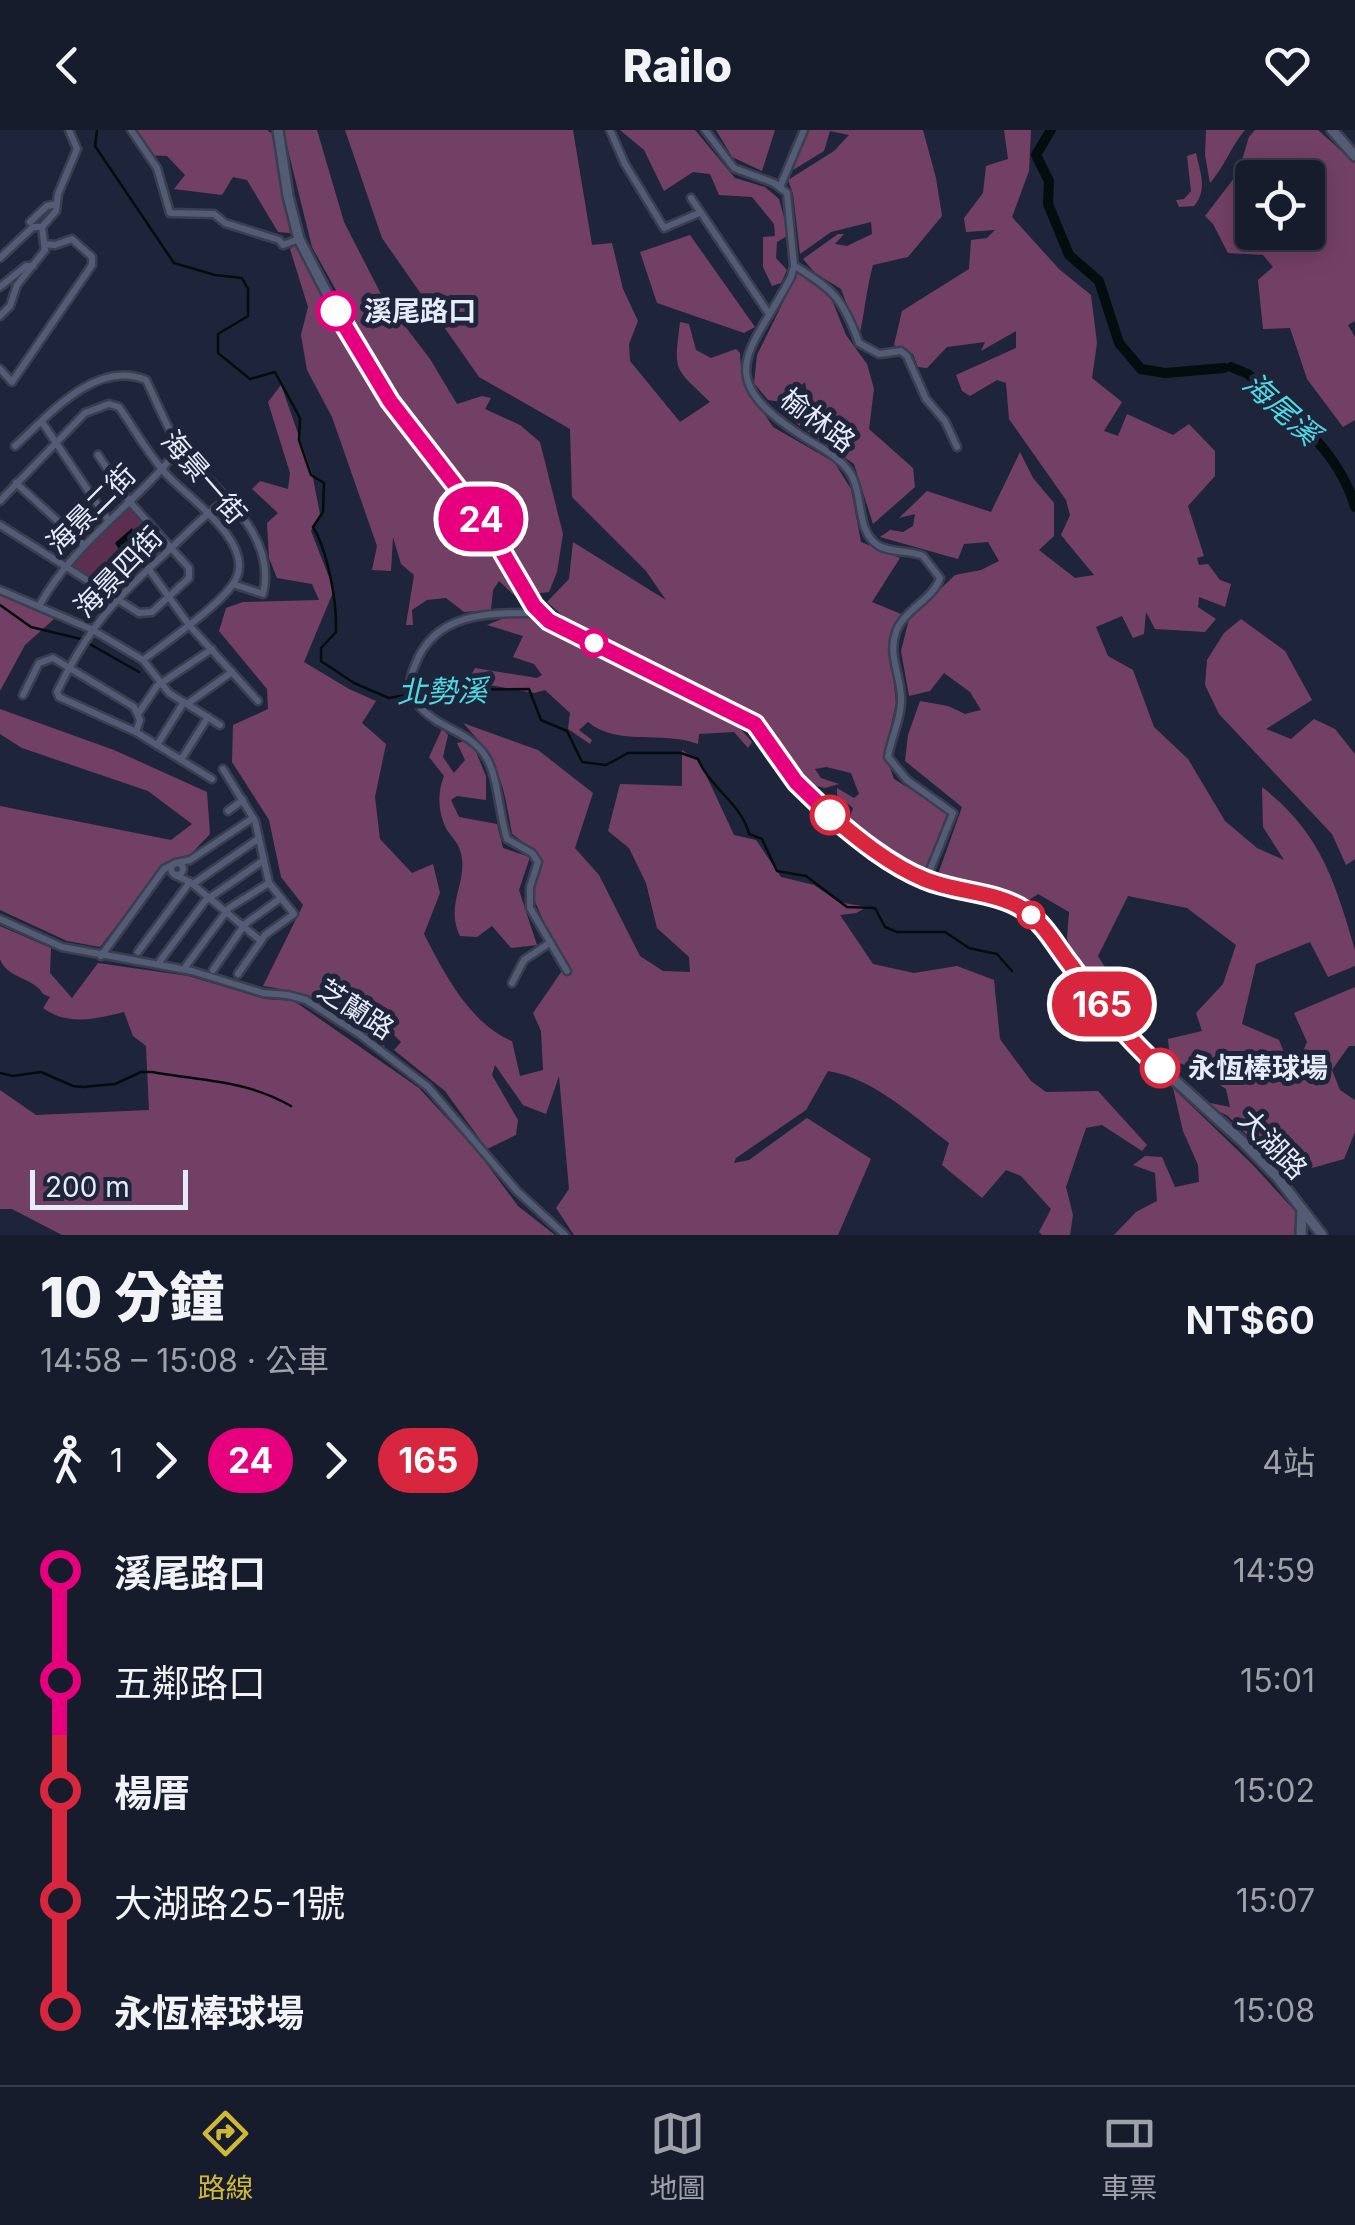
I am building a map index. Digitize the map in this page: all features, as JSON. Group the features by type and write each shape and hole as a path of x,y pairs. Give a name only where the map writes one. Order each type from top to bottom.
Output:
{"street":[{"path":"0,258 33,227 42,227 52,219 77,149 69,130"},
{"path":"131,130 157,168 170,214 214,214 225,223 279,240 283,245 298,239"},
{"name":"大湖路","path":"278,130 298,239 390,401 489,529 540,613 755,724 796,782 872,848 926,880 1008,902 1027,912 1049,934 1138,1047 1244,1143 1322,1235"},
{"path":"610,130 625,164 664,228 699,213"},
{"path":"705,130 734,168 786,193 794,266 833,290 847,308 859,343 879,354 901,351 907,356 926,400 945,420 958,447"},
{"path":"780,187 804,130"},
{"path":"1332,130 1355,156"},
{"path":"691,198 769,314"},
{"path":"30,222 46,206 56,204"},
{"path":"0,316 10,306 17,285 42,258 42,227"},
{"path":"0,369 12,382 92,266 92,256 72,238 55,245 44,244"},
{"path":"0,287 26,266 34,266"},
{"name":"榆林路","path":"794,266 750,348 745,365 748,385 770,414 846,466 857,486 866,531 876,544 923,556 940,578 931,594 901,622 893,646 901,702 888,752 890,762 907,780 953,812 926,880"},
{"path":"15,446 87,385 114,375 131,374 146,380 180,447 229,499 254,538 264,566 262,594 233,584 189,626 143,660"},
{"name":"海景一街","path":"0,501 85,414 110,404 119,407 162,469 208,512 235,548 238,569 233,584"},
{"path":"42,422 108,520"},
{"name":"海景二街","path":"39,606 83,544 180,447"},
{"path":"0,525 63,568 146,614 189,578 190,572 129,501 98,455"},
{"path":"16,483 83,544"},
{"name":"海景四街","path":"70,666 91,629 116,599 208,512 229,499"},
{"path":"148,568 189,626 258,701"},
{"path":"0,590 91,629 143,660 169,693 220,725"},
{"path":"540,613 480,614 457,620 421,648 408,682 423,711 472,740 489,760 508,839 532,853 538,862 528,899 548,944 567,971"},
{"path":"136,732 138,714 162,683 212,649"},
{"path":"23,695 44,659 52,658 70,666 138,714"},
{"path":"70,666 59,697 136,732 212,779"},
{"path":"157,745 186,703 232,672"},
{"path":"181,760 208,717"},
{"path":"223,769 253,818 270,882 294,914 260,941 238,974"},
{"path":"228,811 243,800"},
{"path":"101,956 164,869 190,860 253,818"},
{"path":"138,952 192,883 258,838"},
{"path":"160,961 208,897 264,860"},
{"path":"178,865 170,867 174,874 192,883"},
{"path":"178,865 192,883 260,941"},
{"path":"161,878 174,874"},
{"path":"186,966 226,912 270,882"},
{"path":"213,970 243,927 282,898"},
{"name":"芝蘭路","path":"0,919 62,947 192,971 262,994 288,994 306,1000 359,1034 428,1087 517,1192 565,1235"},
{"path":"512,983 524,960 548,944"},
{"path":"1301,1235 1302,1209"}],"shaded area":[{"path":"129,130 267,130 275,136 290,233 278,232 247,180 233,177 222,195 174,189 185,175 167,156 144,155"},
{"path":"283,130 317,130 344,222 382,296 430,359 457,404 482,396 491,398 485,409 520,425 540,442 563,534 557,572 549,592 533,594 476,498 381,371 312,247"},
{"path":"345,130 573,130 592,245 612,243 623,289 638,321 629,344 630,361 680,422 710,402 679,368 680,322 689,324 696,350 711,358 736,349 740,353 742,380 773,427 834,462 851,489 861,542 900,558 872,602 901,614 889,638 896,703 885,752 894,779 949,813 927,869 918,868 849,820 853,808 837,795 837,788 854,798 859,794 851,773 826,767 815,769 821,778 839,784 825,788 809,784 762,717 709,695 564,617 547,602 569,579 573,542 666,600 646,571 572,497 570,429 479,377 382,238"},
{"path":"620,130 695,130 735,178 765,187 779,199 789,235 777,242 776,258 787,270 781,283 772,286 763,267 763,237 775,236 774,224 752,197 719,195 710,174 693,172 664,191 644,150"},
{"path":"716,130 775,130 762,171 732,157"},
{"path":"807,130 923,130 936,178 942,216 908,257 873,265 859,337 841,289 815,273 803,259 838,234 844,234 835,244 847,246 872,234 871,222 831,232 800,254 788,180 834,151 849,135 830,131 824,151 793,170"},
{"path":"1004,130 1031,130 1029,171 1012,217 1059,269 1091,295 1097,343 1092,378 1122,402 1104,431 1118,436 1127,414 1173,435 1189,424 1215,451 1215,476 1188,506 1204,556 1197,558 1199,565 1208,564 1220,580 1231,584 1225,607 1199,597 1198,607 1216,619 1205,632 1155,629 1146,612 1144,634 1133,638 1122,616 1096,627 1108,656 1133,670 1154,727 1188,759 1225,821 1257,848 1284,860 1263,827 1262,787 1299,822 1323,860 1348,925 1355,966 1328,977 1310,942 1256,964 1242,1024 1279,1040 1293,1075 1307,1042 1294,1013 1355,987 1355,1046 1349,1046 1332,1070 1340,1090 1355,1100 1355,1132 1344,1159 1287,1175 1228,1116 1209,1106 1210,1103 1230,1107 1226,1089 1194,1068 1170,1060 1168,1039 1202,1031 1196,1013 1223,984 1236,945 1187,908 1128,896 1098,956 1142,1027 1137,1032 1073,958 1067,938 1069,912 1038,894 1026,902 937,877 962,807 905,761 908,735 920,701 965,714 981,710 970,692 944,673 930,691 909,696 901,651 909,619 955,575 981,570 999,561 988,542 964,544 958,559 880,537 890,530 903,532 913,526 915,514 899,518 927,491 991,512 1020,452 1033,478 1054,503 1054,536 1039,550 1075,578 1094,575 1061,535 1070,515 1066,500 1009,419 1006,383 997,380 970,396 962,391 956,375 1016,348 1016,331 981,351 985,342 947,347 927,368 918,367 913,354 894,345 902,311 969,269 971,240 987,238 995,230 966,232 964,218 983,193 986,166 1008,159"},
{"path":"1206,130 1245,130 1210,183 1205,155"},
{"path":"1255,130 1318,130 1355,163 1355,321 1348,325 1355,337 1355,420 1343,427 1307,379 1290,328 1263,329 1258,280 1273,267 1263,255 1228,253 1205,216 1235,177 1235,250 1325,250 1325,160 1242,160"},
{"path":"1196,153 1201,194 1194,206 1179,207 1176,200 1184,199 1191,191 1187,156"},
{"path":"690,235 755,327 744,333 657,303 640,252"},
{"path":"299,243 383,402 447,480 529,603 528,608 499,581 493,590 491,610 464,612 446,598 427,600 412,610 413,625 406,625 414,575 401,564 393,537 391,571 372,570 377,546 332,417 307,370 301,335 308,307 290,249"},
{"path":"801,272 830,295 846,335 867,364 874,389 869,429 913,468 915,487 873,524 854,464 787,417 809,404 805,382 794,391 789,403 768,400 754,383 757,355"},
{"path":"281,385 312,473 320,514 311,531 334,590 304,662 376,701 362,723 386,744 375,797 380,839 412,873 433,864 440,893 424,934 471,1010 483,1023 512,1041 520,1076 543,1070 541,1031 533,1013 564,968 529,888 539,854 512,834 498,774 485,749 463,723 538,750 593,793 575,848 599,875 640,956 663,971 690,972 689,957 657,928 646,883 629,848 608,831 620,784 682,786 682,750 700,762 734,835 756,840 781,877 814,885 839,902 867,907 840,915 873,964 914,973 957,966 994,980 1000,1039 1031,1081 1046,1092 1098,1091 1147,1145 1142,1151 1102,1125 1086,1128 1066,1187 1073,1215 1070,1235 1039,1232 1051,1209 1021,1176 1006,1170 982,1198 942,1165 949,1143 877,1090 828,1071 806,1110 734,1163 749,1160 807,1118 871,1159 838,1235 574,1235 556,1208 569,1189 559,1076 546,1114 523,1105 495,1065 492,1075 518,1120 516,1135 487,1149 445,1091 394,1050 401,1042 394,1035 386,1036 384,1047 312,1001 263,986 303,905 281,877 269,820 232,762 233,725 268,709 267,689 219,631 226,608 243,602 319,600 312,584 277,578 269,558 267,523 278,513 252,489 260,481 288,489 290,473 268,402"},
{"path":"129,507 165,549 115,596 68,567"},
{"path":"132,528 134,535 148,546 135,550 129,545 121,553 115,543"},
{"path":"0,594 54,619 25,645 0,691"},
{"path":"511,615 538,617 569,638 731,718 752,742 748,748 734,732 699,734 698,744 626,736 600,730 588,722 579,730 592,740 590,744 568,729 570,713 545,690 534,693 468,681 475,668 537,678 542,675 534,664 513,657 523,636 487,625"},
{"path":"1241,619 1285,651 1312,700 1266,729 1291,739 1314,719 1335,729 1355,754 1355,859 1346,865 1332,834 1219,714 1205,685 1207,660 1224,633"},
{"path":"0,709 114,750 207,792 210,834 190,855 165,862 100,947 67,941 0,910 0,806 171,840 192,824 148,791 22,748 0,734"},
{"path":"442,729 448,735 443,757 454,773 465,760 457,743 471,740 486,776 486,800 457,796 451,800 459,817 497,824 503,848 530,857 519,890 537,945 511,948 492,926 477,937 460,936 455,913 462,861 440,810 444,776 429,757"},
{"path":"0,926 51,948 50,973 72,998 98,963 188,976 265,999 294,1001 419,1088 477,1151 518,1206 555,1235 62,1235 12,1209 0,1209 0,1090 36,1115 149,1110 146,1046 133,1036 124,1012 72,1019 43,1008 50,997 3,966"},
{"path":"1173,1088 1296,1212 1294,1235 1114,1235 1136,1212 1157,1201 1155,1173 1133,1165 1145,1156 1162,1157 1175,1187 1199,1182 1198,1165 1183,1131"}],"waterway":[{"name":"北勢溪","path":"97,130 95,146 174,263 242,278 248,289 248,316 218,334 218,353 250,379 275,372 300,418 299,440 311,475 324,483 323,512 313,527 331,577 336,632 321,648 321,661 354,683 389,698 436,690 529,689 541,720 567,731 582,762 606,765 628,753 681,753 698,759 740,814 749,834 762,839 777,871 806,876 847,907 875,908 885,927 897,932 945,932 969,948 997,954 1012,971"},
{"name":"海尾溪","path":"1051,130 1036,155 1049,181 1048,204 1069,255 1099,281 1119,343 1141,369 1165,373 1224,368"},
{"name":"海尾溪","path":"1231,367 1248,374 1311,434 1337,468 1355,507"},
{"path":"0,605 31,627 81,639"},
{"path":"88,643 139,672"},
{"path":"0,1073 13,1076 41,1072 83,1087 115,1084 141,1072 152,1072 240,1086 291,1106"}],"bus line":[{"name":"24","path":"336,311 390,401 489,529 534,606 549,621 755,724 796,782 830,815"},
{"name":"165","path":"830,815 872,848 926,880 1008,902 1027,912 1049,934 1138,1047 1160,1068"}],"place":[{"name":"溪尾路口","path":"336,311"},
{"name":"永恆棒球場","path":"1160,1068"}]}
